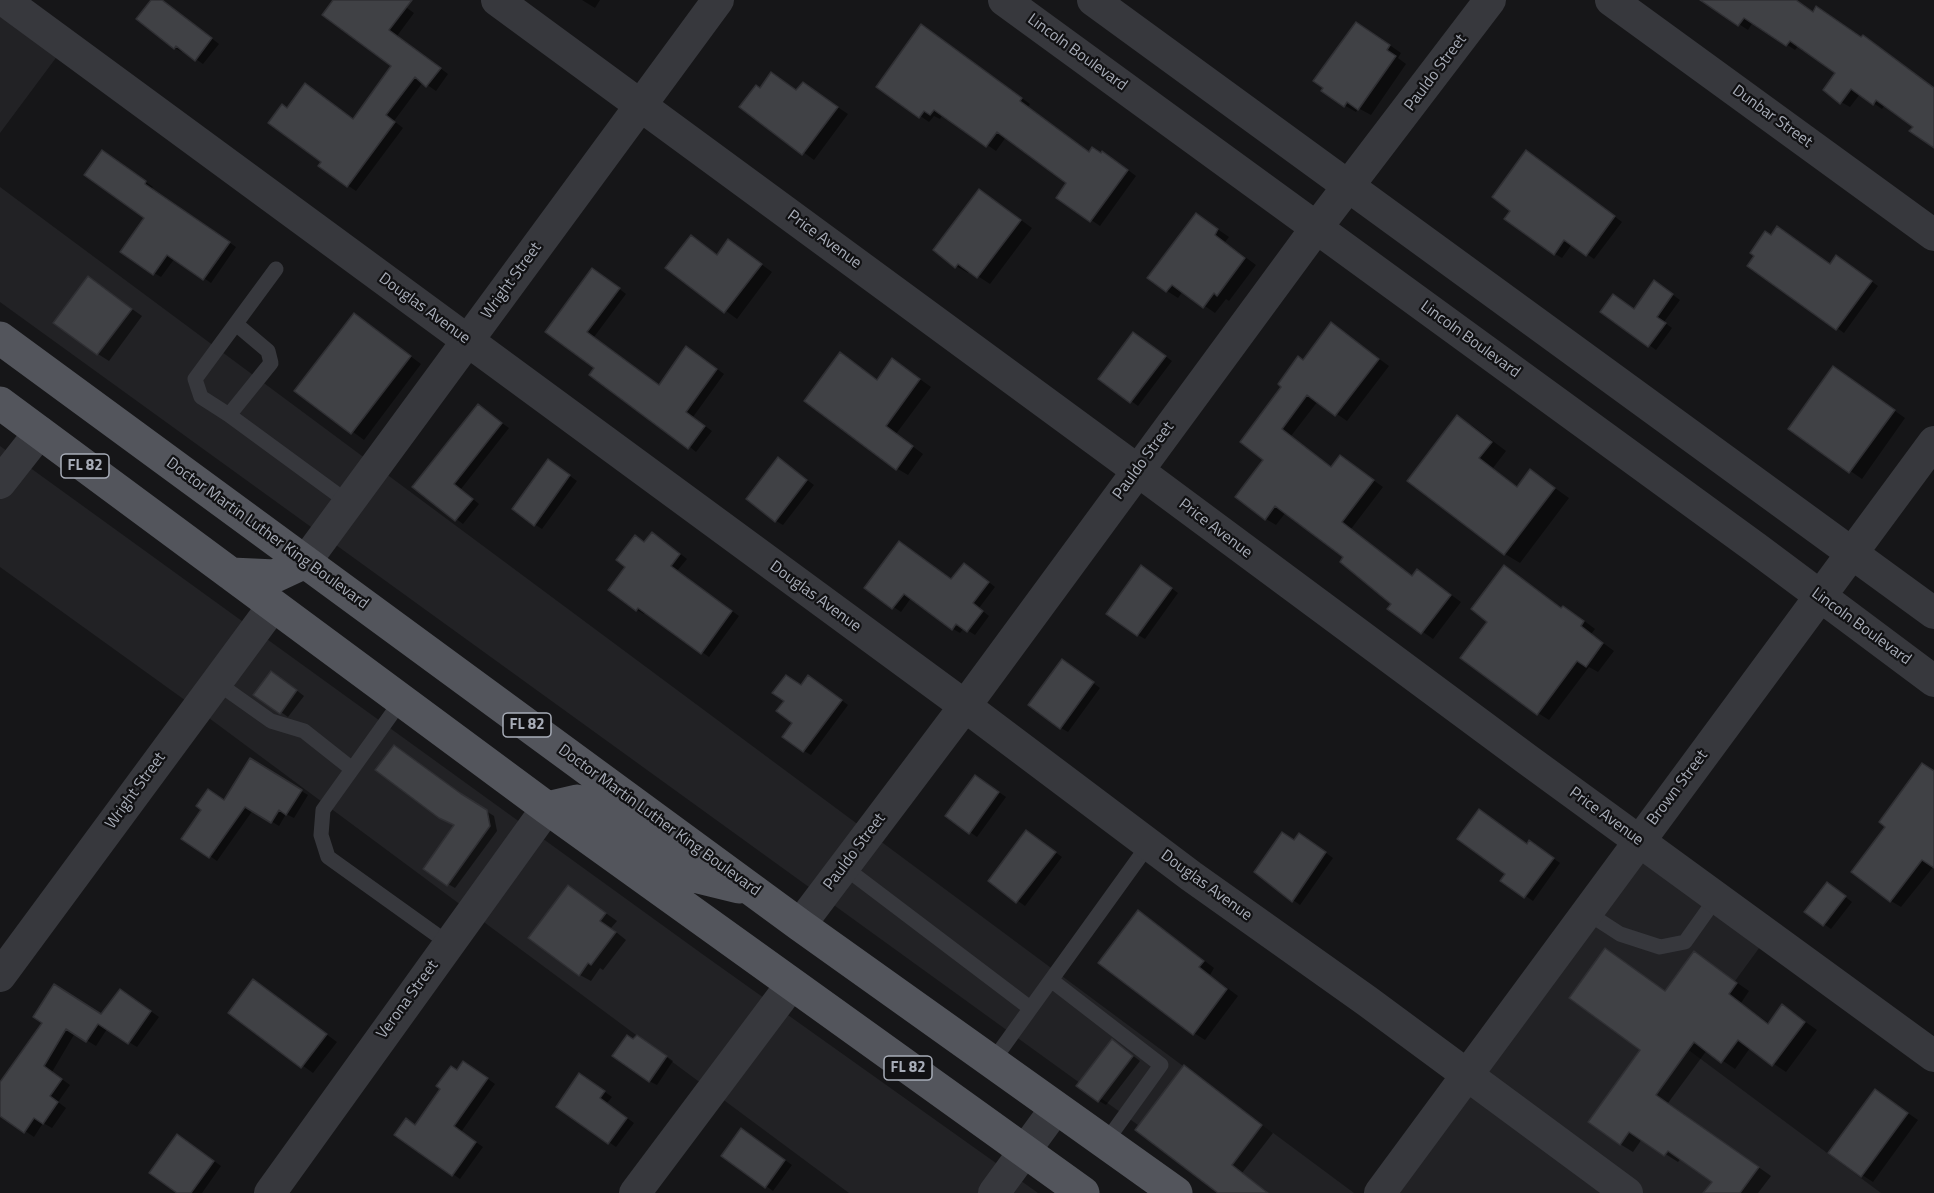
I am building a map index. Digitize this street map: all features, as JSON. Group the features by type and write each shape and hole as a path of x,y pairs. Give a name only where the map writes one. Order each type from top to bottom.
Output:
{"main road":[{"name":"Doctor Martin Luther King Boulevard","path":"0,338 801,925 1176,1193"},
{"name":"FL 82","path":"0,403 546,808 1083,1193"},
{"path":"231,574 274,576 305,562"},
{"path":"546,808 577,801 690,874 756,891"}],"street":[{"name":"Douglas Avenue","path":"4,0 965,706 1149,844 1627,1193"},
{"name":"Price Avenue","path":"497,0 1528,760 1934,1056"},
{"name":"Wright Street","path":"305,562 718,0"},
{"name":"Lincoln Boulevard","path":"1004,0 1756,548 1934,681"},
{"path":"1093,0 1934,613"},
{"name":"Pauldo Street","path":"801,925 1317,227 1490,0"},
{"name":"Dunbar Street","path":"1611,0 1934,235"},
{"path":"0,483 40,432"},
{"name":"Brown Street","path":"1380,1193 1934,442"},
{"name":"Wright Street","path":"0,976 273,606"},
{"name":"Verona Street","path":"270,1193 546,808"},
{"path":"635,1193 791,985"},
{"path":"994,1193 1056,1108"}],"lane":[{"path":"276,269 195,379 201,397 230,415 349,503"},
{"path":"230,415 271,363 268,351 236,324"},
{"path":"216,682 271,721 304,731 352,769"},
{"path":"401,701 323,810 321,835 328,857 448,943"},
{"path":"992,1062 1149,844"},
{"path":"844,867 1030,1008"},
{"path":"1586,912 1620,934 1660,947 1685,942 1717,897"},
{"path":"1051,980 1161,1065 1105,1143"}],"shaded area":[{"path":"0,0 64,47 0,133"},
{"path":"0,187 1354,1193 1232,1193 0,302"},
{"path":"0,446 705,956 1038,1193 849,1193 182,698 0,567"},
{"path":"1632,842 1765,940 1686,1048 1881,1193 1367,1193"}],"building":[{"path":"151,0 162,0 212,38 195,61 176,46 174,49 136,19"},
{"path":"333,0 412,0 389,30 441,68 426,87 415,77 386,115 395,122 347,187 318,166 321,162 268,123 282,104 287,108 305,83 353,119 391,66 322,15"},
{"path":"1700,0 1796,0 1813,12 1816,6 1861,37 1863,35 1934,88 1934,148 1909,131 1913,127 1876,100 1873,105 1851,89 1840,104 1823,90 1835,73 1790,41 1786,46 1744,18 1738,26"},
{"path":"1356,22 1390,45 1387,50 1396,56 1358,110 1347,102 1344,107 1321,91 1323,88 1313,81"},
{"path":"921,24 1022,98 1020,101 1089,152 1092,147 1101,153 1102,151 1128,170 1090,222 1056,198 1066,183 997,132 986,147 934,110 930,115 924,111 919,118 876,87"},
{"path":"771,72 796,90 803,82 838,107 802,155 739,107 756,85 760,88"},
{"path":"102,150 146,181 145,184 230,242 203,280 167,255 153,275 120,252 144,218 84,175"},
{"path":"1526,150 1615,216 1586,256 1564,240 1554,255 1504,219 1510,211 1492,197"},
{"path":"979,189 1021,220 977,278 958,264 955,268 933,250"},
{"path":"1196,213 1218,229 1215,235 1245,258 1217,296 1214,293 1203,308 1172,285 1166,292 1147,278"},
{"path":"1777,226 1830,264 1836,255 1872,281 1836,330 1747,266 1754,256 1750,253 1765,231 1771,235"},
{"path":"691,235 717,255 728,239 762,264 724,313 665,268"},
{"path":"592,268 620,288 587,332 659,385 686,346 717,369 686,412 705,426 688,449 589,375 594,368 545,332"},
{"path":"88,276 132,309 97,355 53,323"},
{"path":"1654,280 1673,294 1657,317 1666,323 1648,347 1600,312 1613,294 1634,309"},
{"path":"354,313 411,356 351,434 294,391"},
{"path":"1331,322 1379,359 1335,416 1307,395 1282,429 1331,467 1340,455 1374,480 1342,522 1412,576 1417,569 1451,595 1421,634 1387,609 1391,604 1340,562 1343,557 1275,506 1265,520 1235,497 1263,460 1240,442 1281,387 1278,384 1298,356 1303,360"},
{"path":"1133,332 1166,356 1130,403 1098,379"},
{"path":"840,352 877,380 892,358 920,379 886,426 913,446 896,470 804,401"},
{"path":"1833,366 1895,410 1849,473 1788,429"},
{"path":"478,404 502,423 454,484 473,499 455,521 412,487"},
{"path":"1457,415 1492,442 1479,458 1517,487 1530,469 1555,488 1504,555 1407,481"},
{"path":"778,457 807,480 775,522 746,499"},
{"path":"548,459 570,475 534,526 512,509"},
{"path":"652,532 680,554 671,566 732,611 701,654 638,608 636,611 608,590 625,567 616,560 635,535 644,542"},
{"path":"899,541 951,579 964,563 989,582 973,603 983,611 967,632 956,624 952,630 904,594 892,609 864,588"},
{"path":"1141,565 1172,588 1137,636 1106,614"},
{"path":"1504,565 1561,608 1563,606 1584,621 1581,626 1603,643 1586,667 1577,661 1537,715 1460,658 1487,622 1471,609"},
{"path":"1062,659 1094,682 1060,729 1028,705"},
{"path":"271,671 297,690 280,714 253,695"},
{"path":"786,675 801,685 808,675 842,700 803,752 782,737 792,723 776,711 784,701 772,693"},
{"path":"394,745 487,810 490,826 447,886 423,869 454,825 439,818 375,770"},
{"path":"250,758 302,790 286,815 279,810 271,823 245,807 209,858 181,839 201,810 196,806 208,789 224,800"},
{"path":"1922,763 1934,771 1934,868 1922,860 1890,902 1851,872 1885,827 1879,822"},
{"path":"975,775 999,792 969,834 945,816"},
{"path":"1479,809 1527,844 1529,840 1554,858 1524,898 1500,881 1505,874 1457,839"},
{"path":"1026,830 1056,852 1016,903 988,881"},
{"path":"1282,832 1294,840 1299,833 1326,852 1292,902 1254,872"},
{"path":"1827,882 1846,896 1823,926 1804,912"},
{"path":"568,885 606,913 600,921 616,932 591,965 588,963 579,976 528,938"},
{"path":"1138,910 1204,961 1199,967 1227,989 1193,1035 1098,963"},
{"path":"1605,948 1665,991 1694,951 1737,983 1729,994 1768,1024 1782,1004 1805,1022 1772,1066 1738,1040 1721,1063 1694,1042 1656,1095 1759,1167 1740,1193 1703,1193 1712,1182 1668,1151 1664,1156 1629,1132 1620,1145 1588,1122 1640,1050 1569,998"},
{"path":"253,979 327,1034 301,1068 228,1013"},
{"path":"54,984 101,1014 120,989 151,1011 128,1044 98,1024 86,1042 66,1029 44,1066 62,1079 50,1096 58,1102 43,1124 34,1118 24,1133 0,1116 0,1082 42,1023 33,1017"},
{"path":"627,1035 633,1039 637,1035 667,1056 649,1082 612,1056"},
{"path":"1112,1039 1133,1056 1098,1102 1076,1086"},
{"path":"463,1061 488,1078 454,1126 476,1142 452,1176 394,1135 406,1118 415,1125 440,1089 436,1086 451,1066 457,1070"},
{"path":"1184,1065 1262,1125 1232,1165 1268,1193 1218,1193 1135,1130"},
{"path":"579,1073 605,1091 600,1098 627,1118 608,1144 556,1107"},
{"path":"1875,1089 1908,1113 1861,1177 1828,1153"},
{"path":"741,1128 785,1160 765,1188 721,1156"},
{"path":"177,1134 214,1161 191,1193 177,1193 149,1173"}]}
